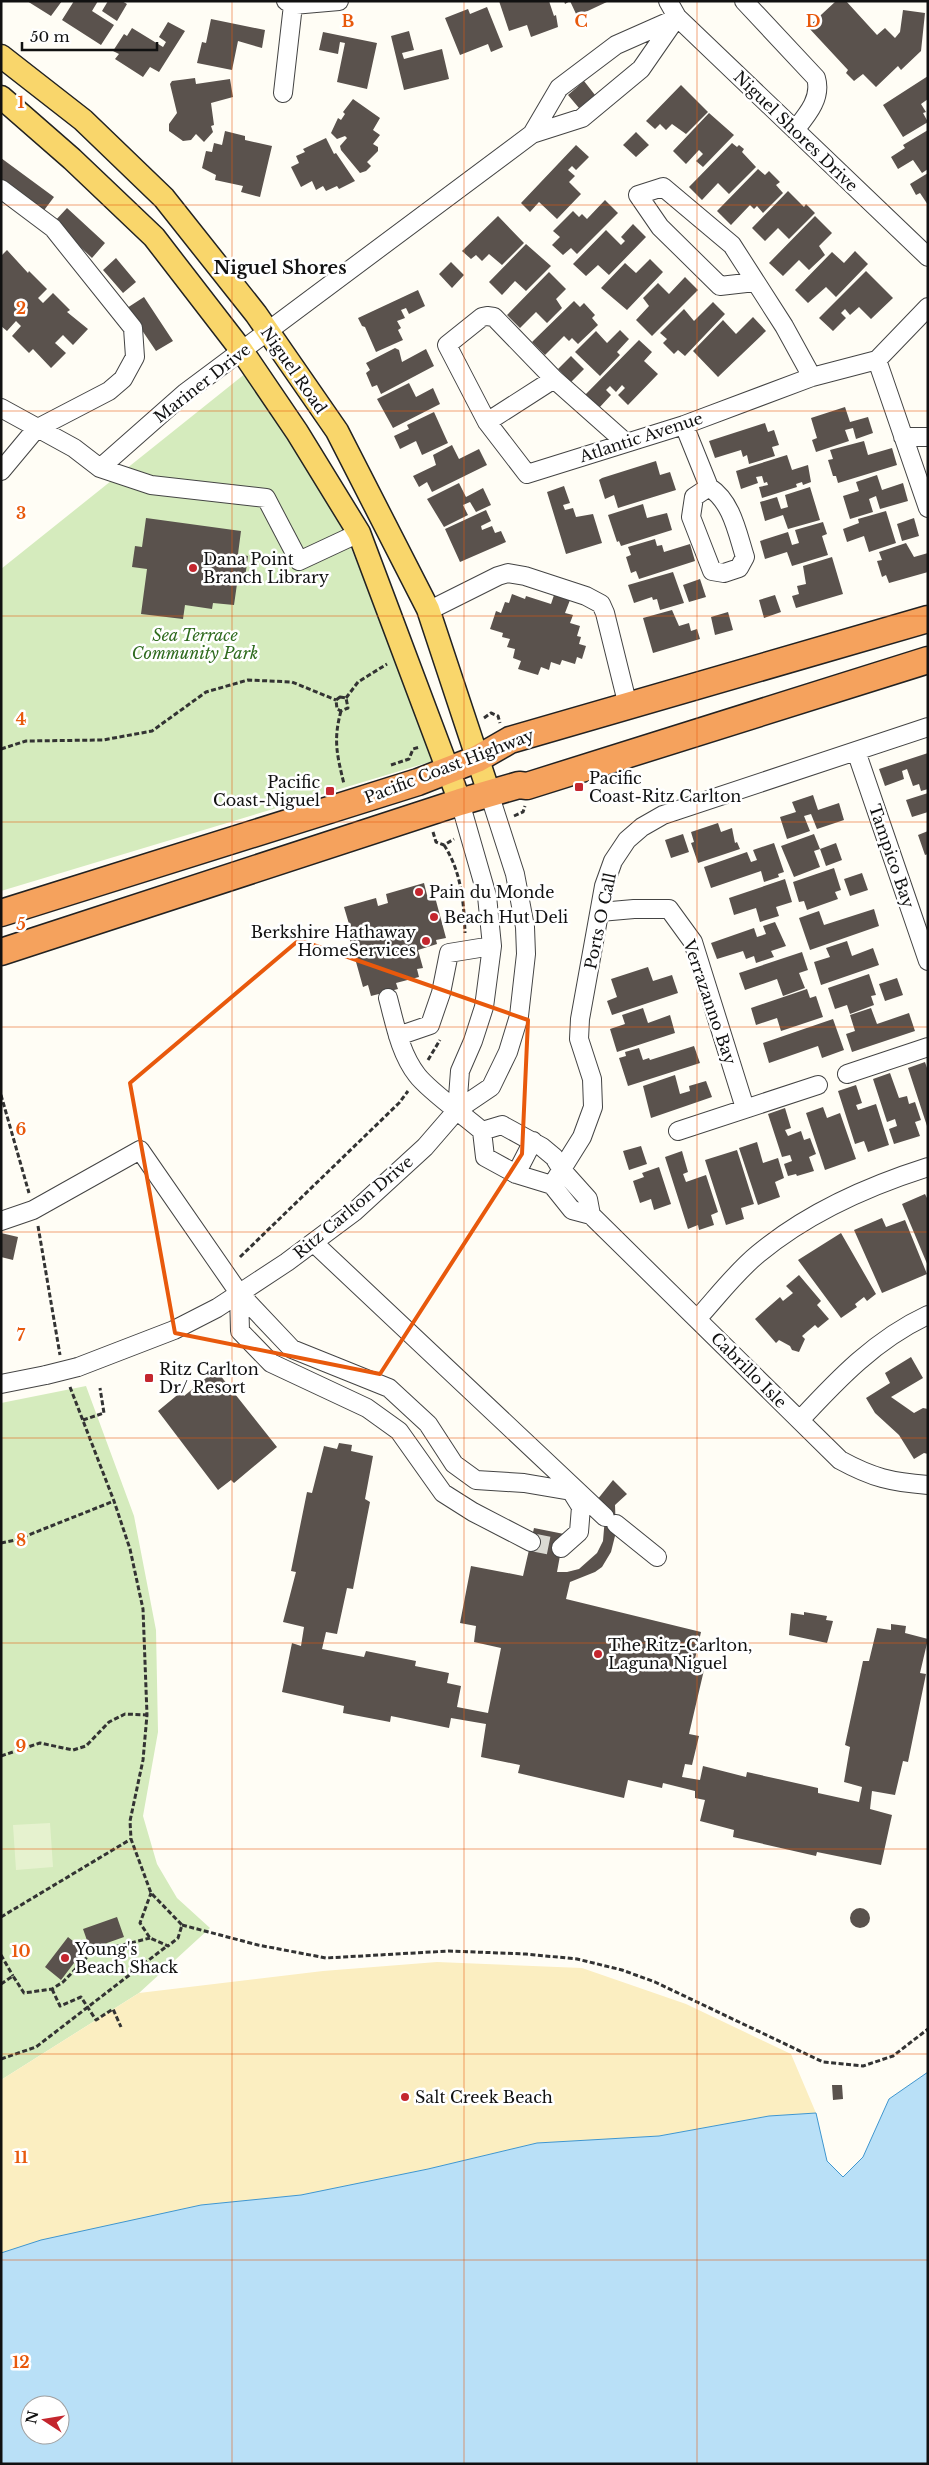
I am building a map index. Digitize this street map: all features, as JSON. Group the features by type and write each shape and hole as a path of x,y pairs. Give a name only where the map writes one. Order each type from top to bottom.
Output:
{"highway":[{"name":"Pacific Coast Highway","path":"1,913 418,782 477,759 510,740 928,619"},
{"name":"Pacific Coast Highway","path":"1,952 490,792 519,785 527,786 928,660"}],"main road":[{"name":"Niguel Road","path":"1,56 83,120 164,198 268,331 337,431 428,611 477,759 490,792"},
{"name":"Niguel Road","path":"1,97 72,159 154,237 242,351 297,432 359,533 460,802"}],"street":[{"path":"283,93 290,3 338,1"},
{"name":"Niguel Shores Drive","path":"668,1 678,18 928,257"},
{"path":"744,1 802,66 816,78 819,87 811,110 795,130"},
{"name":"Mariner Drive","path":"532,134 559,88 616,45 678,18"},
{"name":"Mariner Drive","path":"100,468 185,393 532,134 582,118 640,69 678,18"},
{"path":"755,282 720,286 660,227 638,195 663,187 732,245 784,326 812,377"},
{"path":"1,189 53,228 133,328 135,357 123,379 109,391 36,429 1,471"},
{"path":"928,307 877,360 928,508"},
{"name":"Atlantic Avenue","path":"554,379 494,317 487,316 447,345 488,422 526,474 684,425 812,377 877,360"},
{"path":"488,422 554,379 625,442"},
{"path":"1,408 36,429 74,448 100,468 151,485 266,498 300,561 359,533"},
{"path":"684,425 709,487"},
{"path":"903,437 928,437"},
{"path":"428,611 498,576 508,573 525,576 586,596 600,604 605,613 628,706"},
{"name":"Ports O Call","path":"552,1185 582,1137 593,1107 592,1079 579,1039 580,1019 604,886 613,861 627,840 642,826 663,814 928,727"},
{"name":"Tampico Bay","path":"856,751 928,961"},
{"name":"Ritz Carlton Drive","path":"1,1384 69,1369 174,1330 217,1308 314,1243 354,1212 425,1147 458,1110 492,1087 508,1052 519,1016 526,954 525,927 515,874 490,792"},
{"path":"458,1110 460,1071 473,1041 484,1007 492,946 487,896 460,802"},
{"name":"Verrazanno Bay","path":"600,912 634,909 669,909 681,922 693,942 745,1108"},
{"path":"398,1036 430,1025 441,993 449,953 492,946"},
{"path":"388,998 398,1036 409,1063 418,1077 482,1131 485,1157 516,1174 552,1185"},
{"path":"847,1074 928,1047"},
{"path":"678,1132 818,1085"},
{"name":"Cabrillo Isle","path":"482,1131 502,1125 532,1141 554,1157 562,1170 588,1199 591,1215"},
{"path":"516,1174 532,1141"},
{"path":"1,1220 33,1210 140,1150 239,1293 292,1349 389,1388 428,1424 454,1464 476,1480 524,1483 571,1491 580,1507 579,1532 561,1548"},
{"path":"698,1318 758,1254 818,1213 887,1180 928,1167"},
{"name":"Cabrillo Isle","path":"552,1185 572,1210 591,1215 698,1318 840,1460 868,1475 901,1483 928,1485"},
{"path":"314,1243 611,1521 658,1557"},
{"path":"239,1293 240,1331 271,1363 367,1408 399,1431 443,1493 473,1512 531,1542"},
{"path":"800,1420 838,1378 872,1349 905,1326 928,1315"}],"path":[{"path":"341,711 348,708 346,698 358,682 386,664 390,673"},
{"path":"1,749 26,741 102,740 152,731 206,692 248,680 292,682 336,700"},
{"path":"336,700 340,697 346,698"},
{"path":"336,700 337,708 341,711"},
{"path":"341,711 335,731 337,753 344,784 353,780"},
{"path":"413,749 414,743"},
{"path":"390,766 409,759"},
{"path":"1,1095 41,1233 56,1344 69,1369 83,1420 130,1549 143,1608 147,1715 143,1760 130,1821 131,1839 151,1893 182,1925 258,1945 326,1958 448,1951 526,1954 577,1959 622,1970 655,1982 823,2062 863,2066 893,2056 928,2029"},
{"path":"83,1420 104,1413 100,1388"},
{"path":"1,1543 16,1540 114,1501"},
{"path":"1,1756 40,1743 73,1750 86,1746 99,1732 125,1714 147,1715"},
{"path":"1,1917 131,1839"},
{"path":"151,1893 140,1923 150,1938 168,1946"},
{"path":"1,2059 36,2047 178,1938 182,1925"},
{"path":"1,1955 24,1993 52,1989 63,1982 91,1953 150,1938"},
{"path":"1,1984 13,1976"},
{"path":"52,1989 60,2006 81,1997 96,2020 113,2009 121,2027"}],"highlighted area":[{"path":"299,940 528,1020 522,1154 380,1374 175,1333 130,1083"}],"green space":[{"name":"Sea Terrace Community Park","path":"246,373 331,500 393,650 433,761 1,891 1,569"},
{"path":"86,1386 134,1516 156,1630 158,1732 143,1816 157,1864 177,1898 210,1928 139,1993 1,2080 1,1403"},
{"path":"50,1823 53,1867 16,1870 13,1825"}],"sand":[{"name":"Salt Creek Beach","path":"437,1962 582,1968 686,2004 791,2054 816,2113 769,2116 659,2136 537,2143 428,2169 301,2195 201,2205 1,2253 1,2080 139,1993 323,1971"}],"water":[{"path":"928,2072 928,2464 1,2464 1,2253 41,2240 201,2205 301,2195 428,2169 537,2143 659,2136 769,2116 816,2113 827,2161 843,2177 863,2157 889,2099"}],"building":[{"path":"27,1 62,1 51,16"},
{"path":"74,1 98,1 92,11 114,25 101,45 62,20"},
{"path":"108,1 122,1 127,4 117,21 102,11"},
{"path":"499,1 549,1 554,16 556,15 558,27 531,37 527,25 509,31"},
{"path":"570,1 609,1 577,16"},
{"path":"836,1 846,1 877,35 885,28 895,38 900,32 903,10 925,13 921,51 901,70 898,66 876,87 863,74 854,81 846,73 848,70 808,27"},
{"path":"487,7 503,47 491,52 488,44 460,55 445,18 468,9 470,14"},
{"path":"211,19 265,30 262,48 238,41 232,70 197,63 202,42 206,43"},
{"path":"168,22 185,31 159,72 150,67 143,77 115,59 119,54 113,51 124,34 127,36 132,28 163,47 166,42 159,37"},
{"path":"409,31 414,50 402,53 404,59 442,49 449,79 404,90 391,36"},
{"path":"323,32 377,43 367,89 337,82 345,43 340,42 338,54 319,50"},
{"path":"928,76 928,99 921,104 926,112 923,113 928,122 903,137 883,105"},
{"path":"195,78 196,84 230,79 233,97 211,103 214,125 211,126 213,132 204,142 196,134 191,140 183,141 169,131 169,124 177,113 170,84 172,81"},
{"path":"584,81 595,95 579,108 568,95"},
{"path":"681,85 708,112 686,134 672,124 666,130 660,124 655,129 646,121"},
{"path":"353,99 380,118 373,130 380,135 373,144 378,147 378,151 367,162 371,166 366,171 360,173 341,150 340,146 347,138 345,136 337,139 331,133 338,118 341,120 345,114 343,112"},
{"path":"709,113 734,135 703,167 696,161 703,154 699,150 686,164 673,151"},
{"path":"928,130 928,169 922,173 913,160 898,169 891,157 905,148 903,145"},
{"path":"225,131 245,136 245,140 272,146 260,197 241,192 243,186 215,180 216,175 202,168 206,151 212,152 214,143 222,145"},
{"path":"636,132 649,145 636,157 623,145"},
{"path":"326,138 334,154 336,153 355,181 339,189 337,186 326,191 323,186 316,190 312,181 301,187 291,167 299,163 296,156 305,152 303,149"},
{"path":"732,143 744,149 742,152 756,167 729,194 718,183 702,200 689,187"},
{"path":"576,145 589,157 576,170 572,166 568,170 575,176 569,182 581,194 557,219 539,202 530,212 521,203"},
{"path":"1,158 54,197 42,213 1,182"},
{"path":"758,169 765,175 769,171 780,182 776,185 783,193 763,213 757,206 754,209 750,205 731,225 717,211"},
{"path":"928,173 928,205 920,193 916,195 910,184"},
{"path":"788,191 804,207 806,204 815,213 789,239 778,228 765,241 752,228"},
{"path":"605,200 618,213 577,254 571,248 563,255 552,245 560,237 553,231 573,211 579,217 582,214 587,219"},
{"path":"67,208 105,243 92,258 54,222"},
{"path":"498,216 524,243 502,265 489,254 482,261 476,255 471,259 462,251"},
{"path":"815,216 832,233 819,246 825,255 809,270 799,260 783,276 769,263"},
{"path":"633,224 646,237 609,275 598,265 586,276 573,264 606,230 621,245 625,241 621,237"},
{"path":"526,244 551,266 526,291 515,281 502,295 489,282"},
{"path":"7,250 28,273 29,271 47,289 38,298 43,303 53,293 70,310 67,312 88,329 73,345 63,335 55,343 66,353 51,368 33,349 29,353 12,336 21,326 16,321 7,331 1,326 1,256"},
{"path":"855,251 868,264 836,297 826,287 808,303 795,290 832,252 844,263"},
{"path":"116,258 136,282 123,293 103,270"},
{"path":"650,259 663,272 627,310 601,288 625,263 636,273"},
{"path":"451,262 464,275 452,288 439,274"},
{"path":"866,271 893,298 871,319 859,307 850,315 845,309 841,313 846,318 833,331 819,318"},
{"path":"549,272 566,289 556,299 562,308 547,323 536,312 520,328 507,315"},
{"path":"685,277 698,290 652,336 636,320 649,306 643,298 658,283 669,294"},
{"path":"418,290 425,306 409,314 406,308 401,310 405,318 397,321 401,328 398,330 403,340 376,352 365,327 362,326 358,318"},
{"path":"144,297 173,341 156,351 127,308"},
{"path":"574,301 580,307 584,303 595,315 592,318 598,325 578,344 572,338 569,341 564,336 545,355 532,342"},
{"path":"713,302 725,314 685,356 678,350 674,354 663,343 667,339 660,333 684,309 694,321"},
{"path":"753,317 766,331 718,377 693,351 723,320 736,334"},
{"path":"620,330 629,339 617,352 620,355 600,376 575,352 596,331 607,343"},
{"path":"639,340 652,352 644,361 658,374 628,405 618,395 625,388 622,385 616,392 610,386 606,390 611,395 599,408 585,395"},
{"path":"395,348 399,350 402,362 426,349 434,366 381,394 377,385 372,387 366,373 370,370 366,363"},
{"path":"571,356 584,369 571,382 558,369"},
{"path":"409,383 416,397 433,388 440,404 393,428 377,399"},
{"path":"845,407 850,422 868,417 873,433 856,439 853,428 845,430 849,441 816,452 812,440 817,438 811,418"},
{"path":"434,412 448,443 422,455 416,441 400,449 394,436 409,429 407,425"},
{"path":"765,423 768,432 774,430 779,445 772,447 775,456 749,464 747,455 743,457 741,450 715,458 709,441"},
{"path":"864,441 868,455 892,448 897,465 838,483 836,476 833,476 828,460 833,459 830,450"},
{"path":"452,445 459,459 479,449 487,465 432,492 427,482 419,487 413,476 436,465 433,455"},
{"path":"787,455 792,470 808,465 811,482 803,485 802,482 796,484 797,487 762,498 759,487 768,485 767,482 764,483 762,476 756,477 758,483 741,489 736,471"},
{"path":"656,461 660,475 670,472 676,490 618,508 614,495 605,499 599,480"},
{"path":"877,475 882,490 903,483 908,501 880,509 876,496 869,499 873,512 850,519 843,496 859,491 856,482"},
{"path":"459,483 466,497 483,488 491,505 476,512 470,502 463,505 468,515 444,527 427,499"},
{"path":"564,486 570,503 563,505 565,510 573,508 576,517 593,514 602,543 566,554 547,492"},
{"path":"810,487 820,520 788,529 783,515 765,521 760,502 777,497 781,509 788,507 785,495"},
{"path":"643,504 647,518 667,513 672,530 621,546 619,541 617,542 608,515"},
{"path":"486,510 491,521 481,526 482,530 492,526 495,533 501,531 506,542 460,562 445,529"},
{"path":"886,511 896,543 869,552 864,536 847,542 843,529 859,523 858,519"},
{"name":"Dana Point Branch Library","path":"146,518 241,531 238,554 248,556 245,578 238,577 234,605 213,603 212,609 185,605 183,619 141,614 147,569 132,567 135,546 142,547"},
{"path":"914,518 919,536 902,541 897,524"},
{"path":"823,522 827,534 822,536 828,555 792,566 787,552 765,559 760,541 788,532 792,545 799,543 795,530"},
{"path":"655,539 657,546 662,545 664,552 690,544 695,561 639,579 636,571 631,573 626,557 631,555 628,547"},
{"path":"906,543 914,557 928,553 928,572 889,583 886,575 882,577 877,561 882,560 879,552"},
{"path":"832,557 843,594 796,608 792,596 799,594 797,586 806,584 803,566"},
{"path":"673,572 684,603 660,610 657,599 653,600 652,597 634,603 628,585"},
{"path":"700,579 706,597 689,602 683,585"},
{"path":"512,594 525,599 526,596 551,604 554,595 570,600 565,613 573,615 570,623 580,626 577,636 581,637 579,644 586,646 582,659 577,657 575,664 562,660 560,665 551,662 549,670 541,667 538,675 518,669 521,661 513,658 515,649 507,647 510,639 502,637 503,633 490,629 496,611 501,613 505,602 509,603"},
{"path":"775,595 781,612 764,618 759,600"},
{"path":"672,610 679,626 689,623 691,631 697,629 700,639 653,653 643,618"},
{"path":"728,612 733,630 715,635 711,617"},
{"path":"928,753 928,789 921,791 919,784 913,786 907,769 902,771 904,779 885,786 879,769"},
{"path":"928,793 928,812 912,817 906,800"},
{"path":"813,795 818,810 839,803 844,820 817,829 811,814 804,816 810,831 787,839 780,817 796,812 792,802"},
{"path":"718,823 721,832 732,828 735,843 737,842 740,849 698,863 691,843 694,842 691,832"},
{"path":"928,831 928,854 925,855 918,835"},
{"path":"683,834 689,852 671,858 665,840"},
{"path":"814,834 820,849 814,851 820,867 794,877 781,846"},
{"path":"774,843 784,872 778,874 779,877 764,882 761,871 711,888 704,867 747,852 751,862 757,860 753,850"},
{"path":"836,843 842,860 826,866 820,849"},
{"path":"834,868 841,890 835,892 838,899 807,910 804,901 799,902 793,882"},
{"path":"862,873 868,890 850,896 844,879"},
{"path":"785,879 792,902 776,907 779,916 760,922 756,908 734,915 729,898"},
{"path":"424,883 428,899 435,897 446,938 436,940 437,944 418,950 423,968 417,969 419,977 396,983 398,989 371,996 368,985 363,987 346,926 349,924 344,907 376,898 378,906 388,903 386,894"},
{"path":"874,909 879,926 810,950 799,918 819,911 824,925"},
{"path":"775,922 786,946 771,951 774,957 756,963 754,956 746,959 743,951 717,959 711,943 754,928 757,937 766,934 763,926"},
{"path":"847,941 852,956 873,948 879,965 821,985 814,962 830,957 826,948"},
{"path":"802,952 808,970 799,973 805,988 783,996 777,979 745,990 739,973"},
{"path":"648,967 653,981 672,975 678,993 612,1015 607,1001 617,997 611,979"},
{"path":"869,974 876,995 871,996 874,1005 850,1014 847,1005 835,1009 828,988"},
{"path":"897,978 903,995 885,1001 879,984"},
{"path":"807,989 810,998 816,996 823,1017 781,1031 777,1018 756,1025 751,1008"},
{"path":"643,1008 648,1023 670,1015 675,1033 617,1052 610,1029 625,1024 622,1015"},
{"path":"871,1008 877,1024 909,1013 915,1031 852,1052 846,1034 855,1031 850,1015"},
{"path":"833,1019 844,1050 822,1058 818,1046 769,1063 763,1043"},
{"path":"694,1046 700,1063 628,1086 619,1058 626,1056 625,1052 639,1048 643,1060 649,1058 650,1060"},
{"path":"925,1062 928,1071 927,1126 908,1068"},
{"path":"890,1073 899,1098 907,1096 909,1104 915,1102 921,1120 915,1122 920,1136 894,1144 889,1129 897,1126 895,1119 887,1122 873,1079"},
{"path":"675,1075 680,1094 690,1091 689,1086 706,1081 712,1097 651,1118 643,1086"},
{"path":"856,1085 862,1103 856,1105 858,1110 876,1104 889,1145 868,1152 864,1141 855,1144 838,1091"},
{"path":"823,1107 827,1118 840,1113 856,1159 825,1170 806,1113"},
{"path":"785,1108 791,1128 785,1130 788,1136 801,1131 804,1140 810,1138 816,1154 809,1157 814,1171 797,1176 796,1174 788,1176 784,1164 792,1161 790,1155 782,1157 768,1114"},
{"path":"757,1142 763,1163 778,1158 784,1178 775,1182 780,1197 758,1205 739,1148"},
{"path":"641,1146 647,1164 629,1170 623,1151"},
{"path":"737,1150 754,1204 741,1208 744,1219 726,1225 705,1160"},
{"path":"682,1151 688,1172 683,1174 686,1182 706,1175 718,1212 711,1215 714,1225 699,1230 698,1225 688,1229 665,1157"},
{"path":"659,1167 671,1204 654,1210 651,1199 640,1203 633,1181 644,1177 642,1173"},
{"path":"925,1194 928,1200 928,1266 902,1204"},
{"path":"882,1218 886,1227 905,1220 927,1274 882,1293 854,1230"},
{"path":"1,1233 18,1237 13,1260 1,1257"},
{"path":"841,1233 876,1294 867,1301 864,1297 855,1304 857,1307 841,1318 798,1260"},
{"path":"799,1275 821,1301 817,1305 829,1319 818,1328 815,1325 802,1336 805,1339 799,1352 792,1350 790,1346 779,1340 776,1343 755,1319 780,1297 783,1301 793,1293 786,1286"},
{"path":"911,1357 923,1378 891,1397 914,1413 923,1408 928,1409 928,1454 924,1453 914,1459 899,1435 875,1413 866,1398 890,1383 885,1373"},
{"path":"216,1370 277,1447 234,1483 231,1480 218,1490 158,1411 181,1392 184,1396"},
{"name":"The Ritz-Carlton, Laguna Niguel","path":"339,1443 352,1445 351,1451 373,1456 365,1499 370,1502 353,1589 347,1588 337,1634 326,1632 322,1649 364,1657 366,1651 416,1661 415,1666 449,1673 447,1683 461,1686 457,1707 488,1713 501,1648 474,1642 476,1626 460,1623 471,1566 523,1576 534,1528 564,1534 557,1572 579,1569 597,1553 603,1541 605,1517 597,1500 613,1480 627,1494 615,1505 616,1532 611,1552 602,1567 595,1572 570,1582 566,1599 701,1632 693,1668 704,1670 689,1734 699,1736 692,1765 685,1764 682,1777 700,1780 703,1766 746,1777 747,1772 818,1788 818,1793 859,1802 862,1787 844,1782 850,1747 845,1745 863,1661 869,1661 877,1628 891,1630 891,1624 906,1626 905,1633 928,1639 920,1673 926,1674 908,1762 903,1761 895,1795 872,1791 870,1809 892,1815 881,1865 817,1852 816,1856 733,1837 734,1830 700,1821 705,1800 695,1798 695,1791 663,1783 662,1788 628,1780 624,1798 518,1773 520,1765 481,1757 486,1724 451,1718 449,1728 391,1716 390,1722 343,1713 344,1706 282,1692 292,1643 301,1646 304,1627 283,1622 296,1572 291,1571 307,1492 312,1493 324,1446 337,1449"},
{"path":"804,1612 827,1616 826,1620 833,1621 827,1643 789,1635 791,1613 804,1615"},
{"path":"856,1908 864,1908 870,1914 870,1922 864,1928 856,1928 850,1922 850,1914"},
{"path":"117,1917 124,1937 90,1949 83,1929"},
{"name":"Young's Beach Shack","path":"68,1937 84,1950 61,1980 45,1967"},
{"path":"832,2085 842,2085 843,2099 833,2100"}],"tunnel":[{"path":"531,1542 561,1548"}],"place":[{"name":"Dana Point Branch Library","path":"193,568"},
{"name":"Pacific Coast-Ritz Carlton","path":"579,787"},
{"name":"Pacific Coast-Niguel","path":"330,791"},
{"name":"Pain du Monde","path":"419,892"},
{"name":"Beach Hut Deli","path":"434,917"},
{"name":"Berkshire Hathaway HomeServices","path":"426,941"},
{"name":"Ritz Carlton Dr/ Resort","path":"149,1378"},
{"name":"The Ritz-Carlton, Laguna Niguel","path":"598,1654"},
{"name":"Young's Beach Shack","path":"65,1958"},
{"name":"Salt Creek Beach","path":"405,2097"}],"district":[{"name":"Niguel Shores","path":"280,268"}]}
